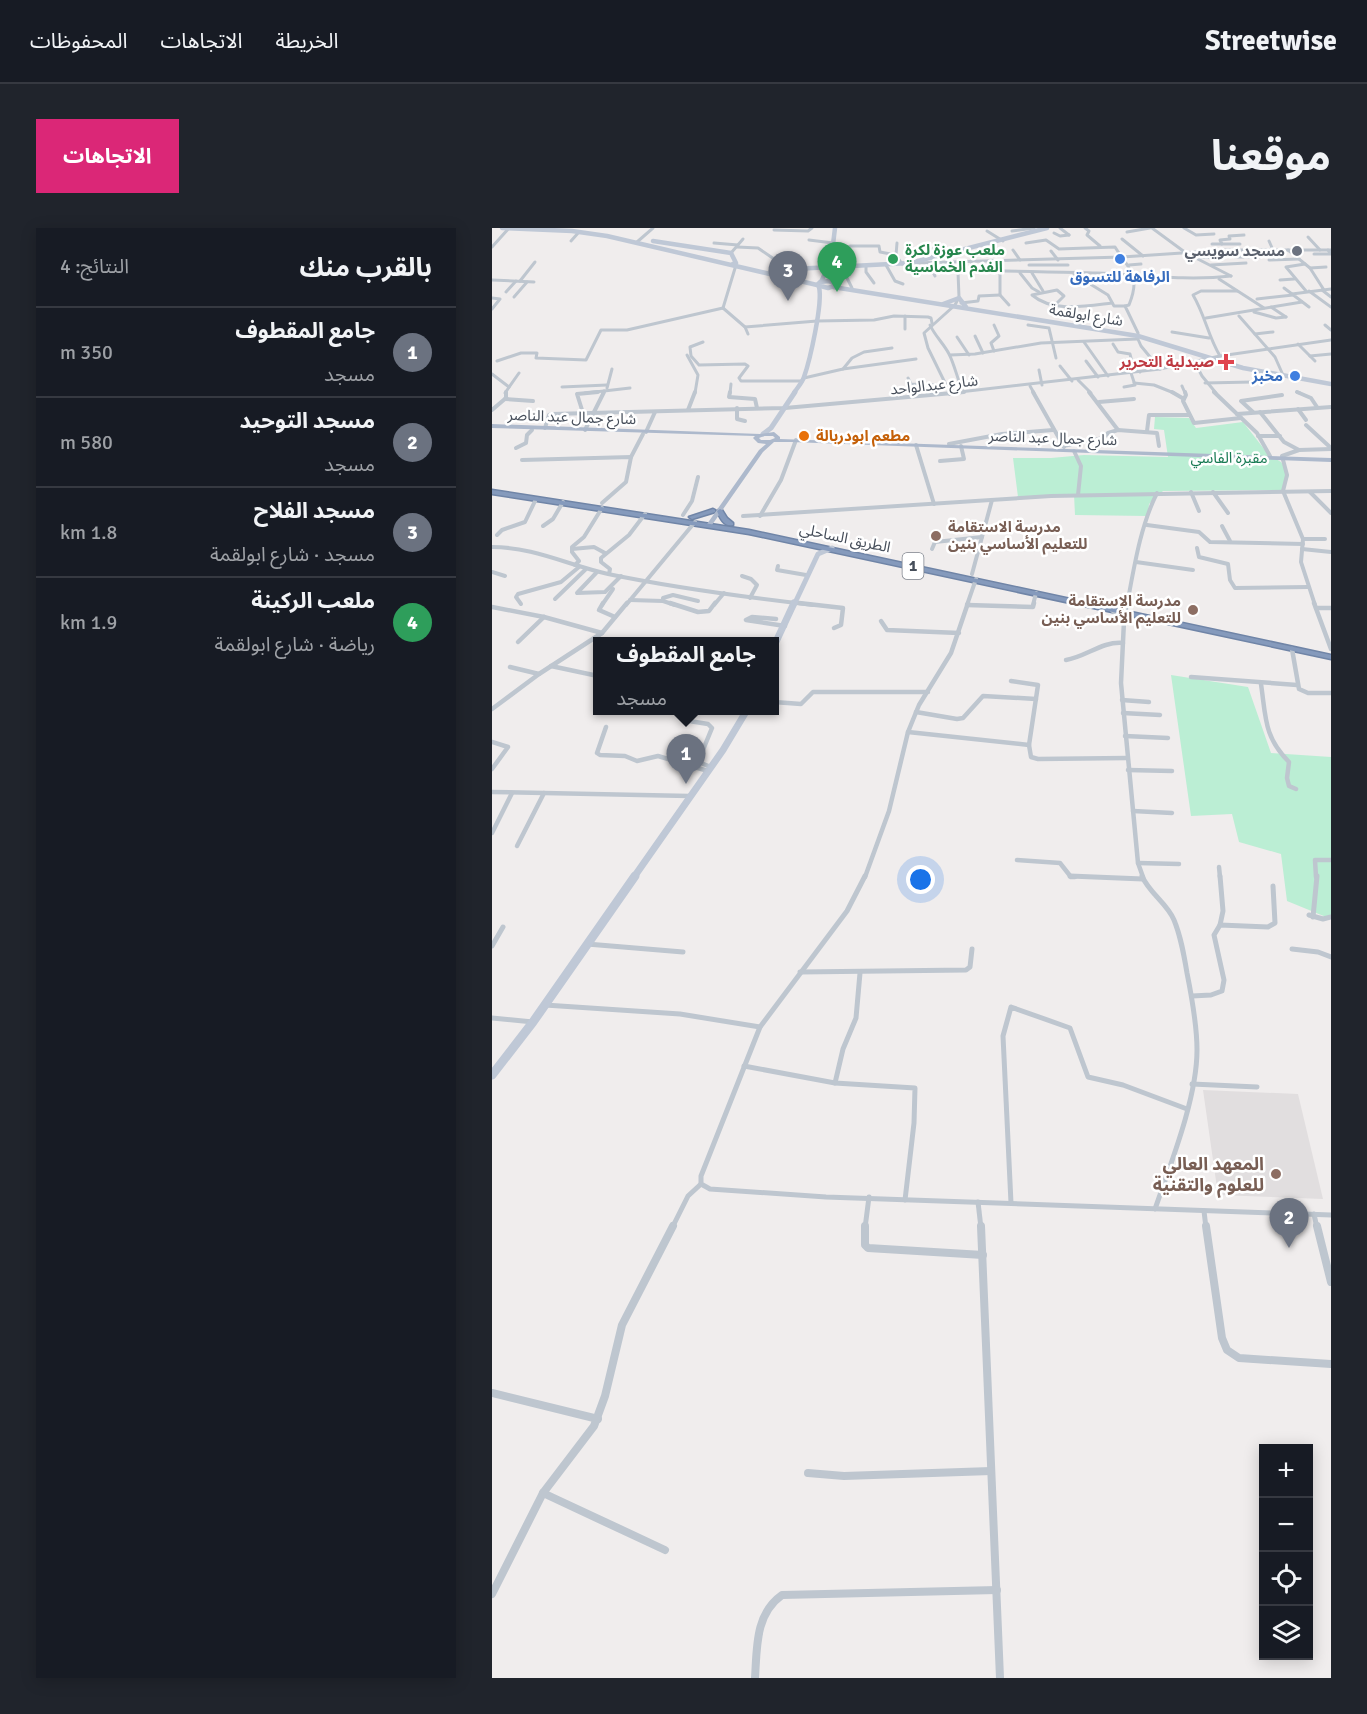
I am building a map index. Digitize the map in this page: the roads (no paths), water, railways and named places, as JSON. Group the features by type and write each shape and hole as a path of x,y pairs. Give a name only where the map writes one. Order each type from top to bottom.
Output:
{"highway":[{"name":"الطريق الساحلي","path":"492,490 645,514 731,524 974,577 1331,650"},
{"name":"الطريق الساحلي","path":"492,490 536,499 682,515 832,549 915,564"},
{"path":"703,521 717,511 731,524"},
{"name":"الطريق الساحلي","path":"974,577 1036,593 1331,657"},
{"path":"1303,651 1331,663"}],"main road":[{"name":"شارع جمال عبد الناصر","path":"492,427 644,433"},
{"name":"شارع جمال عبد الناصر","path":"492,427 759,437"},
{"path":"759,437 774,436"},
{"path":"759,437 774,436"},
{"path":"703,521 717,511 774,436"},
{"name":"شارع جمال عبد الناصر","path":"774,436 796,440 916,445 1331,459"},
{"name":"شارع جمال عبد الناصر","path":"774,436 1282,457"},
{"path":"717,511 756,450 759,437"}],"street":[{"path":"502,228 580,230"},
{"path":"492,247 509,228"},
{"path":"534,228 580,230 614,236 819,284 833,285"},
{"path":"639,241 653,228"},
{"path":"774,230 809,231 812,228"},
{"path":"774,436 785,408 803,380 821,294 819,284 831,261 835,228"},
{"path":"910,263 1047,228"},
{"path":"1054,233 1059,236 1069,235 1060,228"},
{"path":"1085,228 1089,231 1086,235 1100,246"},
{"path":"958,272 967,269 1020,273 1094,273 1220,279 1231,275 1186,253 1151,228 1127,232"},
{"path":"1185,229 1196,228"},
{"path":"1185,229 1196,235 1214,234"},
{"path":"571,241 580,230"},
{"path":"1012,231 1033,230"},
{"path":"987,231 1003,241"},
{"path":"1204,235 1212,244 1234,256 1260,257"},
{"path":"1222,244 1220,240 1230,239 1230,236 1244,235"},
{"path":"1308,237 1320,249"},
{"path":"731,253 743,239"},
{"path":"1122,239 1143,256"},
{"path":"809,240 833,243"},
{"path":"1026,243 1047,240 1059,249 1115,247 1135,276 1133,294 1129,304 1114,306 1106,294 1074,274"},
{"path":"639,241 731,253 735,264 723,308"},
{"path":"1269,241 1273,250"},
{"path":"714,243 758,248 777,261 776,270"},
{"path":"897,243 896,255 902,264"},
{"path":"1212,244 1240,244"},
{"path":"850,246 879,246 880,252 896,255"},
{"path":"914,250 934,248 941,254"},
{"path":"958,272 953,269 954,262 962,249"},
{"path":"764,270 1122,257 1225,250 1320,249 1330,250 1331,254 1314,254"},
{"path":"1013,250 1020,260"},
{"path":"1288,250 1310,268 1323,290 1331,297"},
{"path":"1051,251 1059,265"},
{"path":"1195,258 1220,258"},
{"path":"1269,260 1299,259"},
{"path":"967,269 971,261"},
{"path":"506,292 536,262"},
{"path":"928,263 935,276"},
{"path":"1210,265 1246,263"},
{"path":"1129,265 1141,264"},
{"path":"1225,264 1230,268"},
{"path":"1305,264 1286,266 1294,279 1307,291 1331,307"},
{"path":"886,265 896,281 903,284"},
{"path":"1029,265 1068,265"},
{"path":"866,266 866,272 874,283"},
{"path":"1310,268 1326,267"},
{"path":"1321,269 1331,269"},
{"path":"1000,271 1000,295 1009,305"},
{"path":"844,272 852,288"},
{"path":"958,272 960,300 965,308"},
{"path":"1020,273 1032,288 1041,292"},
{"path":"1032,273 1041,292"},
{"path":"824,275 833,285"},
{"path":"1220,279 1264,308"},
{"path":"1280,280 1294,279"},
{"path":"492,280 534,282"},
{"path":"514,297 527,282"},
{"path":"821,294 833,285"},
{"name":"شارع ابولقمة","path":"833,285 952,308 965,308 1138,336 1271,375 1331,382"},
{"name":"شارع ابولقمة","path":"833,285 943,305"},
{"path":"1284,288 1309,307"},
{"path":"1257,299 1331,289"},
{"path":"1056,304 1063,299 1063,293 1057,290 1032,295 1035,300 1063,307 1112,303"},
{"path":"1220,356 1209,338 1206,318 1194,298 1195,293 1237,291"},
{"path":"943,305 960,300 978,301 979,296 1000,295"},
{"path":"492,298 500,298 492,309"},
{"path":"950,394 924,333 931,324 960,300"},
{"path":"1206,318 1239,316 1264,308 1302,302"},
{"path":"1125,306 1138,336 1160,369"},
{"path":"1254,312 1276,318 1286,317 1271,307"},
{"path":"723,308 745,327 748,334"},
{"path":"497,361 521,352 537,353 536,358 585,360 601,330 627,330 723,308"},
{"path":"745,327 905,316 928,317 931,318 936,338 950,355 955,375 963,392"},
{"path":"905,316 905,329"},
{"path":"1239,316 1277,360 1283,375"},
{"path":"883,319 886,324"},
{"path":"994,325 999,336 991,343 994,351"},
{"path":"1028,325 1049,328 1056,358"},
{"path":"1325,325 1331,330"},
{"path":"1172,332 1209,338"},
{"path":"1255,334 1273,332"},
{"path":"975,336 983,353"},
{"path":"950,355 969,355 1053,343 1138,336"},
{"path":"957,337 969,355"},
{"name":"شارع عبدالواحد","path":"545,428 550,414 785,408 915,398 1140,372 1181,366 1220,356 1331,340"},
{"path":"703,342 690,346 691,356 699,365 745,364 748,366 739,378 741,381 803,380 843,369 916,359"},
{"path":"1084,342 1108,376"},
{"path":"1113,344 1118,352 1130,354 1132,362 1140,372"},
{"path":"1298,344 1315,361"},
{"path":"843,369 854,355 892,348"},
{"path":"1310,356 1331,354"},
{"path":"687,355 698,375 695,394 688,410"},
{"name":"شارع ابولقمة","path":"1211,358 1283,375 1331,382"},
{"path":"1086,361 1098,377"},
{"path":"1195,363 1205,383 1258,436 1270,456"},
{"path":"1060,366 1072,381"},
{"path":"1181,366 1198,370"},
{"path":"585,430 605,391 612,369"},
{"path":"1040,369 1042,384"},
{"path":"505,399 504,394 519,373"},
{"path":"1131,373 1134,383"},
{"path":"492,375 509,387"},
{"path":"908,378 915,398"},
{"path":"1078,380 1099,402 1118,430"},
{"path":"1205,383 1252,382"},
{"path":"1124,387 1134,386 1134,383 1148,383 1172,391 1184,399"},
{"path":"1148,383 1150,392"},
{"path":"731,384 729,397 755,399 757,408"},
{"path":"911,384 946,385"},
{"path":"562,387 607,385"},
{"path":"1030,386 1064,447 1103,438 1108,433 1118,430 1157,433 1159,446"},
{"path":"1182,386 1189,415 1196,424 1240,418"},
{"path":"583,413 578,394 630,388"},
{"path":"1297,392 1311,399 1317,407"},
{"path":"1252,412 1241,401 1282,395"},
{"path":"492,410 494,405 505,399 533,401"},
{"path":"1099,402 1134,399"},
{"path":"1237,414 1331,407"},
{"path":"737,408 737,419 745,421"},
{"path":"1298,409 1305,420"},
{"path":"521,604 516,597 518,594 555,585 577,566 579,561 572,549 573,544 589,530 602,506 626,482 631,457 655,412"},
{"path":"1260,412 1284,442 1299,450"},
{"path":"1147,431 1149,415 1189,415"},
{"path":"1306,425 1331,449"},
{"path":"516,448 526,443 528,434 532,430"},
{"path":"949,444 1002,434 1053,430"},
{"path":"1258,436 1280,436"},
{"path":"760,516 782,483 783,474 796,440"},
{"path":"916,445 934,504"},
{"path":"940,461 964,459 961,446"},
{"path":"1331,449 1299,450 1282,457 1287,475 1283,491 1303,544 1301,561 1331,650"},
{"path":"1074,451 1081,466 1078,495"},
{"path":"522,459 556,461 631,457"},
{"path":"682,515 692,501 698,477"},
{"path":"743,516 1078,495 1331,491"},
{"path":"1191,492 1199,511"},
{"path":"1213,492 1228,513"},
{"path":"1310,492 1331,513"},
{"path":"1126,608 1151,505 1157,493"},
{"path":"497,535 502,530 525,522 536,499"},
{"path":"992,500 959,633 951,653 916,712 908,732 889,811 871,865 847,911 760,1027 700,1176 701,1184 707,1189 731,1191 905,1200 1331,1215"},
{"path":"543,526 553,519 562,502"},
{"path":"609,574 610,569 601,562 600,558 618,546 645,514"},
{"path":"596,637 602,633 647,579 703,521"},
{"path":"1147,525 1199,532 1210,542 1303,544 1331,552"},
{"path":"1222,526 1230,541"},
{"path":"932,549 933,543 982,537"},
{"path":"1303,544 1325,539"},
{"path":"801,542 814,551 810,568"},
{"path":"492,548 508,546 530,550 597,572 750,598 796,601 843,608 842,625 834,628"},
{"path":"572,549 593,546 601,548 605,553"},
{"path":"1197,548 1199,557 1228,564 1230,580 1235,588 1308,587"},
{"path":"778,637 819,553 832,549"},
{"path":"1136,562 1192,570"},
{"path":"778,566 777,570 782,573 807,575"},
{"path":"555,599 586,569"},
{"path":"492,572 505,576"},
{"path":"597,572 577,593 605,592 621,576"},
{"path":"742,576 752,579 757,585 750,598"},
{"path":"615,617 599,610 618,583"},
{"path":"555,585 564,590"},
{"path":"630,600 663,601 698,612 709,611 724,593"},
{"path":"967,605 1033,607 1036,593"},
{"path":"663,601 663,598 673,595 698,601"},
{"path":"492,607 544,617 602,633"},
{"path":"1316,608 1331,608"},
{"path":"1111,609 1124,621"},
{"path":"1139,616 1129,616 1124,621 1122,700 1138,863 1143,879 1173,917 1181,940 1192,996 1197,1050 1179,1140 1155,1209"},
{"path":"518,642 544,617"},
{"path":"776,619 752,617 746,620 784,626"},
{"path":"881,621 887,630 959,633"},
{"path":"1323,626 1331,626"},
{"path":"492,709 539,674 593,639"},
{"path":"1066,660 1076,659 1111,642 1123,643"},
{"path":"1292,649 1299,689 1305,693 1331,693"},
{"path":"551,666 593,675"},
{"path":"510,667 539,674"},
{"path":"1191,677 1298,685"},
{"path":"1011,681 1038,685 1029,754 1038,759 1127,758"},
{"path":"1261,684 1268,731 1274,747 1289,762 1287,778 1289,786 1296,789"},
{"path":"779,702 801,704 813,692 927,692"},
{"path":"916,712 957,719 963,718 983,696 1036,699"},
{"path":"1122,700 1149,702"},
{"path":"1123,713 1160,715"},
{"path":"492,1075 545,1005 744,715"},
{"path":"689,721 708,724 712,728 698,762 709,769"},
{"path":"606,727 597,753 600,755 625,756 637,761 658,756 709,769"},
{"path":"908,732 1029,745"},
{"path":"1125,736 1168,738"},
{"path":"492,742 508,747 492,769"},
{"path":"1128,770 1172,771"},
{"path":"492,792 690,796"},
{"path":"492,833 512,793"},
{"path":"518,846 544,793"},
{"path":"1133,811 1172,813"},
{"path":"1017,860 1060,863 1071,877 1143,879"},
{"path":"1331,860 1315,860 1317,870 1311,916 1323,919 1331,917"},
{"path":"1138,863 1179,864"},
{"path":"1192,996 1211,995 1222,991 1224,980 1214,935 1220,925 1223,911 1219,867"},
{"path":"1220,925 1273,926 1276,918 1273,886"},
{"path":"492,946 503,927"},
{"path":"587,944 683,952"},
{"path":"800,972 966,970 970,967 972,949"},
{"path":"1292,949 1318,952 1331,957"},
{"path":"835,1083 843,1049 856,1018 860,973"},
{"path":"545,1005 662,1011 721,1018 760,1027"},
{"path":"1011,1203 1003,1036 1011,1007 1070,1028 1088,1077 1123,1085 1187,1109"},
{"path":"492,1018 533,1022"},
{"path":"744,1066 835,1083 915,1088 914,1123 905,1200"},
{"path":"1192,1084 1257,1087"},
{"path":"492,1594 543,1492 585,1440 598,1419 616,1345 626,1316 688,1196 701,1184"},
{"path":"868,1197 864,1235 865,1245 868,1248 983,1255"},
{"path":"978,1202 983,1255 1000,1678"},
{"path":"1204,1211 1222,1338 1227,1350 1239,1358 1330,1363"},
{"path":"1314,1214 1331,1282"},
{"path":"492,1393 598,1419"},
{"path":"808,1473 844,1476 991,1471"},
{"path":"543,1492 665,1550"},
{"path":"755,1678 760,1631 765,1614 769,1604 782,1595 997,1590"}],"place":[{"name":"مسجد سويسي","path":"1297,251"},
{"name":"ملعب عوزة لكرة الفدم الخماسية","path":"893,259"},
{"name":"الرفاهة للتسوق","path":"1120,259"},
{"name":"ملعب الركينة","path":"837,292"},
{"name":"مسجد الفلاح","path":"788,301"},
{"name":"صيدلية التحرير","path":"1226,362"},
{"name":"مخبز","path":"1295,376"},
{"name":"مطعم ابودربالة","path":"804,436"},
{"name":"مدرسة الاستقامة للتعليم الأساسي بنين","path":"936,536"},
{"name":"مدرسة اﻹستقامة للتعليم اﻷساسي بنين","path":"1193,610"},
{"name":"جامع المقطوف","path":"686,784"},
{"name":"المعهد العالي للعلوم والتقنية","path":"1276,1174"},
{"name":"مسجد التوحيد","path":"1289,1248"}],"park label":[{"name":"مقبرة الفاسي","path":"1229,458"}]}
